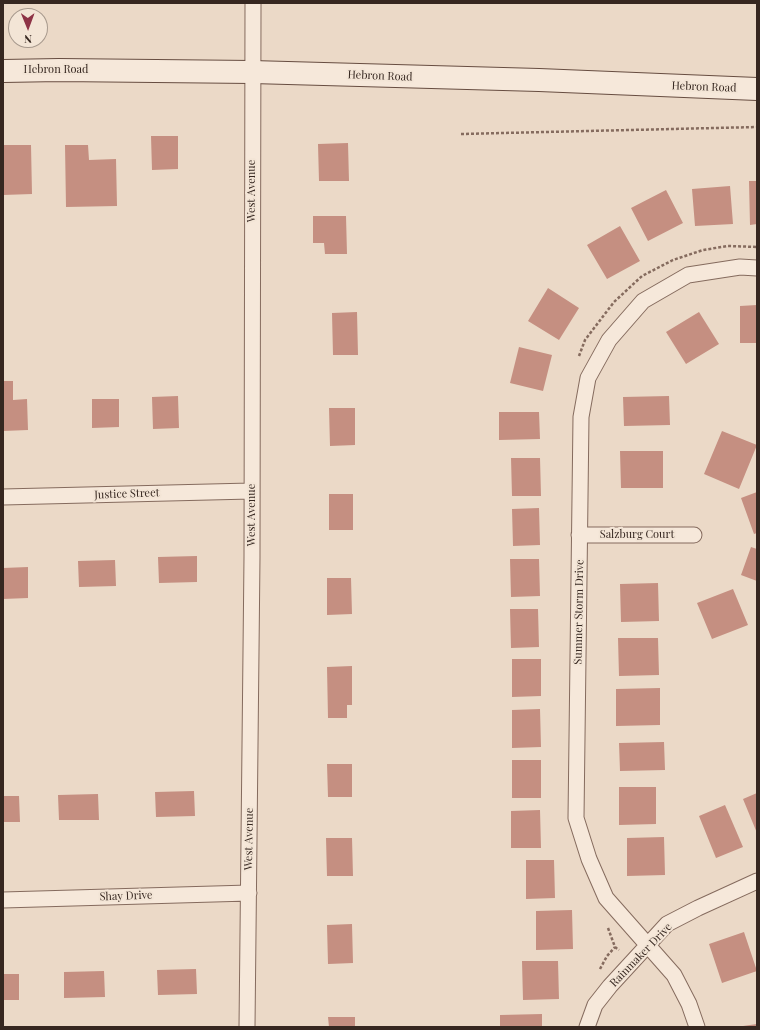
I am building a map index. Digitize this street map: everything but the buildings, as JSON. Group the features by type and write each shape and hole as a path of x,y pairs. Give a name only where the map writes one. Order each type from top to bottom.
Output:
{"street":[{"name":"West Avenue","path":"247,1027 253,382 252,3"},
{"name":"Hebron Road","path":"3,71 59,70 252,72 539,80 757,89"},
{"name":"Summer Storm Drive","path":"697,1027 689,1004 674,975 606,898 589,859 576,818 581,417 588,378 609,340 643,301 688,275 740,268 757,268"},
{"name":"Justice Street","path":"3,497 252,491"},
{"name":"Salzburg Court","path":"579,535 694,535"},
{"name":"Rainmaker Drive","path":"586,1027 595,1005 606,991 667,924 698,908 757,882"},
{"name":"Shay Drive","path":"3,900 249,893"}],"path":[{"path":"461,134 757,127"}]}
